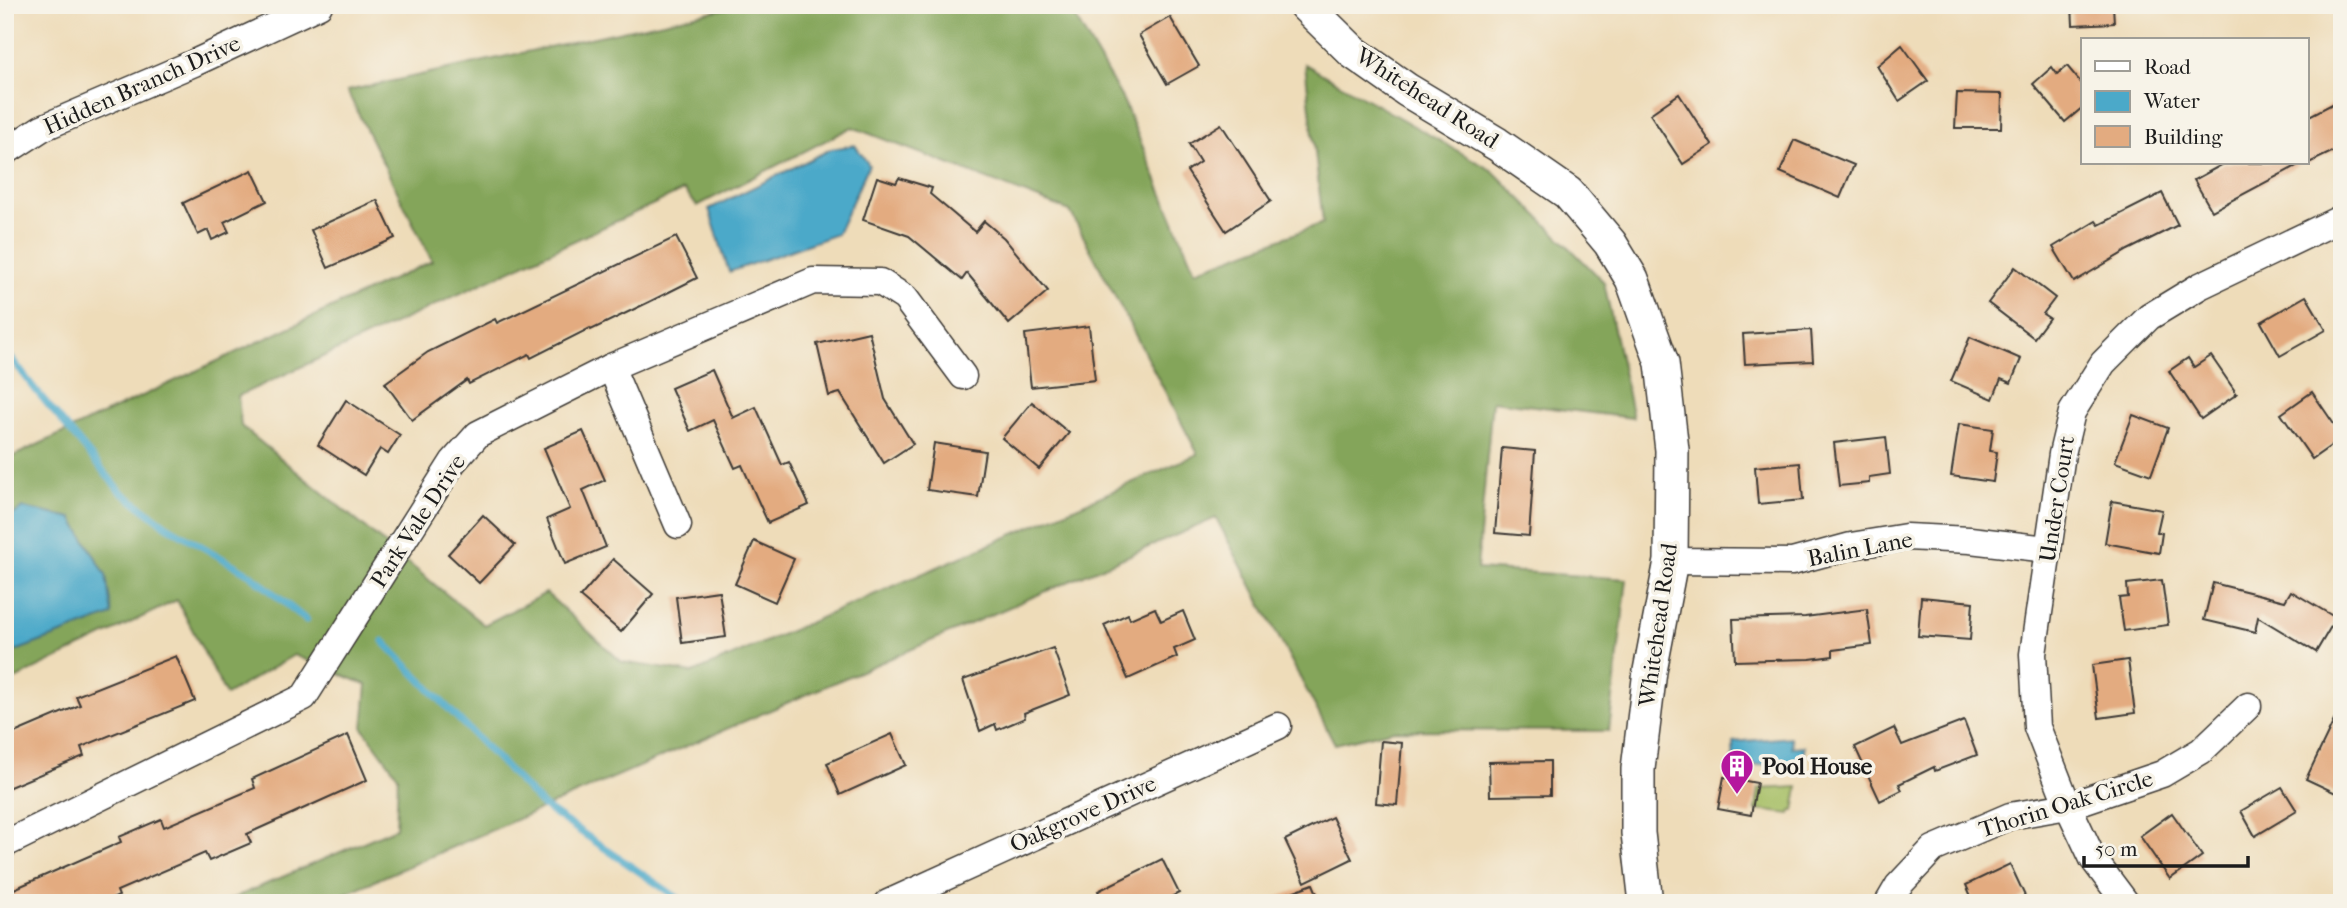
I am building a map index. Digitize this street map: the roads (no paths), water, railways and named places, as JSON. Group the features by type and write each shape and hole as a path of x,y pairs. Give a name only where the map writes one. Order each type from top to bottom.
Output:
{"street":[{"name":"Hidden Branch Drive","path":"5,152 42,128 318,5"},
{"name":"Whitehead Road","path":"1305,5 1353,52 1385,75 1497,144 1568,193 1611,243 1632,279 1662,363 1672,450 1671,561 1650,671 1638,769 1638,833 1646,903"},
{"name":"Under Court","path":"2126,903 2093,859 2068,806 2037,727 2033,654 2062,454 2072,412 2103,363 2149,317 2200,286 2342,218"},
{"name":"Park Vale Drive","path":"5,844 304,696 453,462 478,434 611,368 813,281 880,282 905,298 964,376"},
{"path":"611,368 678,525"},
{"name":"Balin Lane","path":"1671,561 1792,562 1851,546 1906,537 1970,540 2049,549"},
{"name":"Thorin Oak Circle","path":"1888,903 1898,886 1933,849 2010,816 2068,806 2162,774 2201,751 2248,706"},
{"name":"Oakgrove Drive","path":"888,903 1278,726"}],"water":[{"path":"855,145 869,165 837,234 729,272 709,209 831,149"},
{"path":"23,508 72,518 106,575 112,615 5,655 5,520"},
{"path":"1791,737 1792,747 1804,746 1805,762 1734,767 1733,742"}],"waterway":[{"path":"5,350 120,491 167,526 251,575 306,620"},
{"path":"383,641 543,806 685,903"}],"place":[{"name":"Pool House","path":"1737,796"}]}
